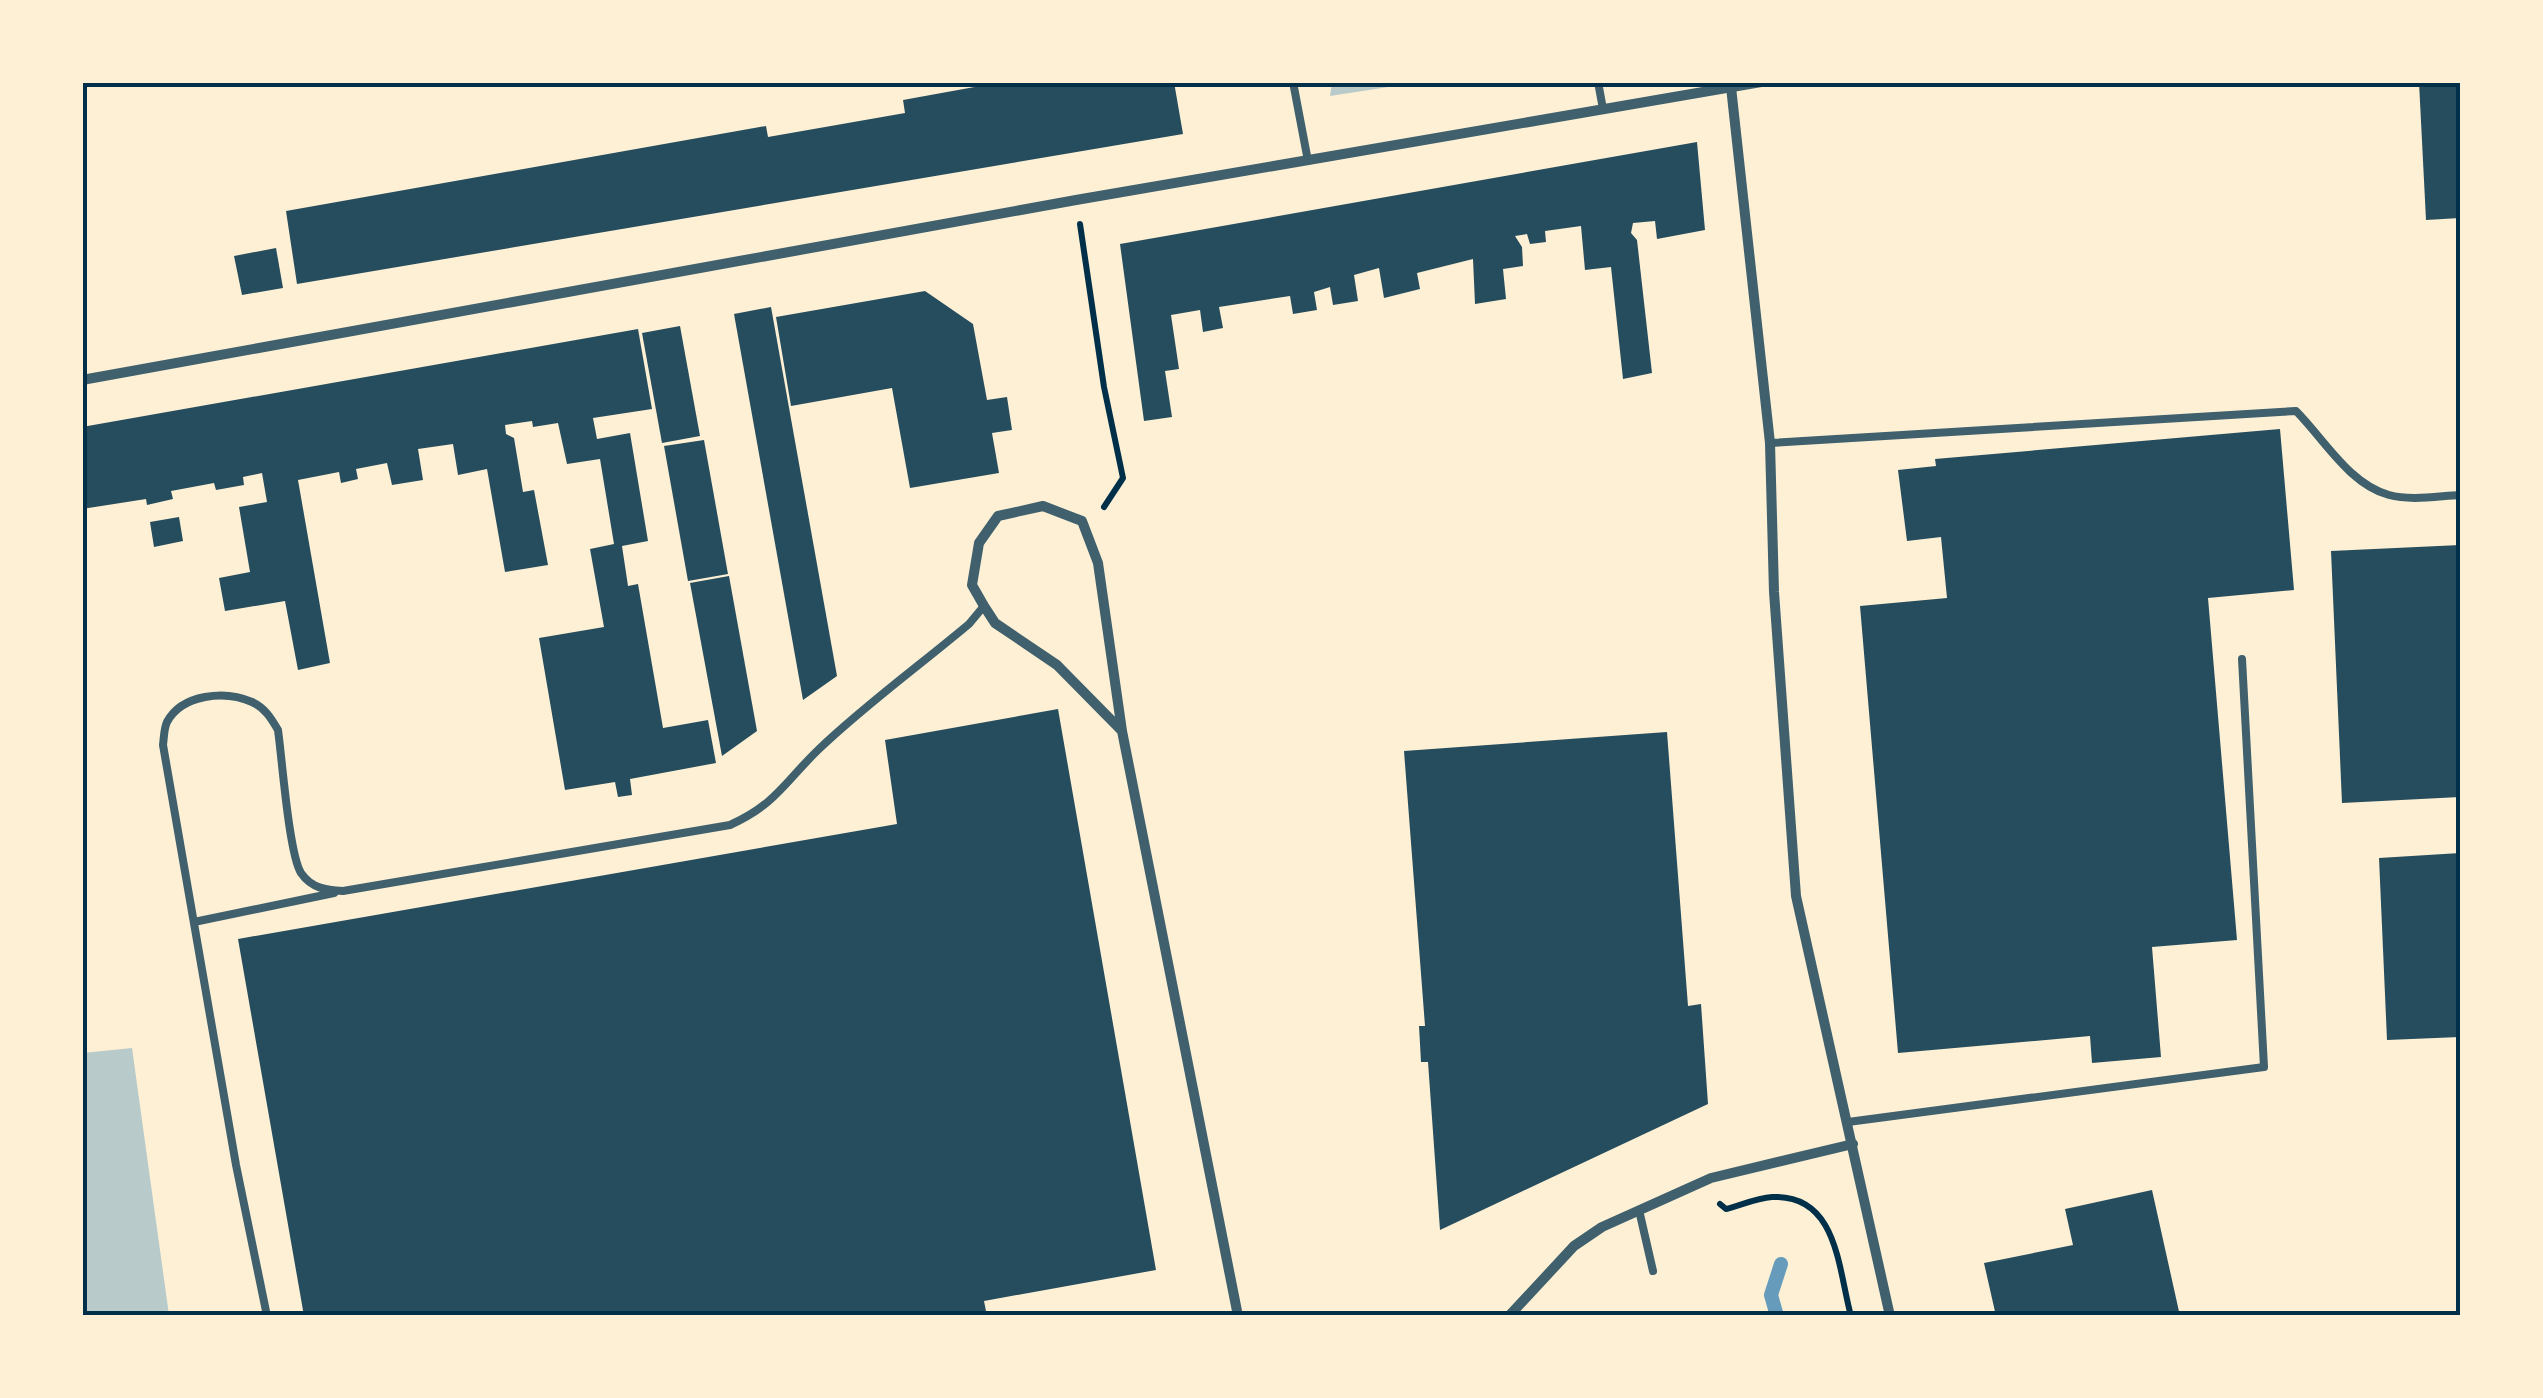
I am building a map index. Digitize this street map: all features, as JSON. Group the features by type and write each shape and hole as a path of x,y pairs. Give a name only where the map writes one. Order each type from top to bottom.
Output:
{"street":[{"path":"82,380 1076,200 1762,82"},
{"path":"1731,87 1770,443 1774,592 1796,896 1890,1316"},
{"path":"1122,731 1057,665 995,623 984,606 972,585 978,543 998,516 1043,506 1082,520 1098,563 1122,731 1238,1316"},
{"path":"1509,1316 1574,1246 1602,1227 1695,1185 1853,1144"}],"lane":[{"path":"1293,82 1308,161"},
{"path":"1598,82 1604,109"},
{"path":"1770,443 2296,411 2354,476 2368,486 2392,496 2460,495"},
{"path":"194,922 730,825 778,796 817,751 969,624 984,606"},
{"path":"1848,1122 2264,1068 2242,660"},
{"path":"267,1316 236,1165 162,745 166,724 180,705 200,698 235,697 254,702 269,714 278,730 294,850 301,873 320,890 344,892"},
{"path":"1639,1210 1653,1270"}],"path":[{"path":"1076,200 1104,386 1123,478 1101,512 1098,563"},
{"path":"1695,1185 1726,1209 1770,1197 1810,1205 1829,1231 1851,1316"}],"shaded area":[{"path":"1332,82 1414,83 1330,96"},
{"path":"132,1048 169,1315 83,1315 83,1053"}],"building":[{"path":"1002,82 1174,82 1183,134 297,284 286,211 766,126 768,137 905,113 903,100"},
{"path":"2419,82 2460,82 2460,218 2426,220"},
{"path":"1697,142 1705,230 1657,239 1655,221 1633,223 1631,233 1637,240 1652,373 1623,379 1611,267 1585,270 1581,226 1545,231 1546,242 1530,244 1527,234 1515,236 1522,247 1523,266 1503,269 1506,299 1475,304 1473,259 1417,273 1420,289 1384,298 1379,268 1354,275 1358,301 1333,305 1330,287 1314,292 1317,310 1293,314 1290,296 1219,307 1223,328 1203,332 1200,310 1171,315 1179,369 1165,371 1172,417 1144,421 1120,244"},
{"path":"276,248 283,288 242,295 234,256"},
{"path":"925,291 973,324 987,400 1007,397 1012,430 992,433 999,473 910,488 892,388 791,406 776,317"},
{"path":"771,307 837,676 803,700 734,314"},
{"path":"680,326 700,436 662,443 642,333"},
{"path":"638,329 652,409 593,418 597,439 630,433 648,541 622,546 628,586 638,584 663,728 708,720 716,763 630,779 632,795 618,797 615,782 565,790 539,638 604,627 590,549 614,544 600,459 567,464 558,423 533,427 532,421 505,425 506,434 514,438 523,492 534,490 548,565 505,572 487,469 458,475 453,444 418,449 423,480 392,485 387,463 356,469 358,479 341,483 339,472 298,480 330,663 298,670 285,601 225,611 219,578 250,572 239,507 267,502 262,473 243,477 244,485 216,490 214,483 171,491 173,499 147,505 146,499 82,509 82,427"},
{"path":"2280,429 2294,590 2208,598 2237,940 2152,947 2161,1057 2092,1063 2090,1036 1898,1053 1860,606 1947,598 1941,537 1907,541 1898,470 1936,466 1935,459"},
{"path":"704,440 728,574 688,581 664,446"},
{"path":"179,517 183,541 154,547 150,522"},
{"path":"2460,545 2460,797 2342,803 2331,551"},
{"path":"729,576 757,731 722,756 690,583"},
{"path":"1058,709 1156,1270 984,1301 987,1316 304,1316 238,939 897,824 885,740"},
{"path":"1667,732 1688,1006 1701,1004 1708,1104 1440,1230 1428,1062 1421,1062 1419,1026 1425,1026 1404,751"},
{"path":"2460,853 2460,1037 2387,1040 2379,858"},
{"path":"2152,1190 2180,1316 1996,1316 1984,1263 2073,1245 2065,1209"}],"waterway":[{"path":"1777,1316 1771,1295 1781,1264"}]}
